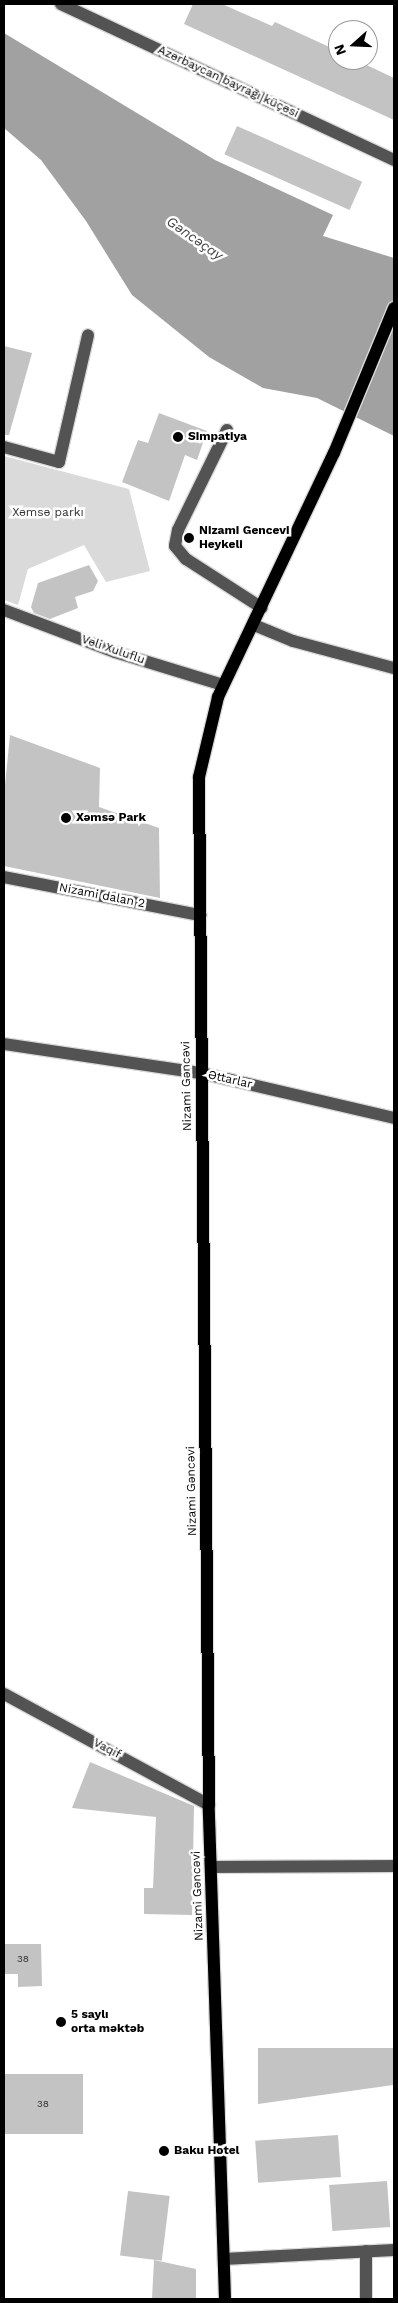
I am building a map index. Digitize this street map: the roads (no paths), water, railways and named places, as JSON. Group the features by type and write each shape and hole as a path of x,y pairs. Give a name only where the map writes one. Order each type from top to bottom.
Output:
{"main road":[{"path":"262,608 334,453 394,308"},
{"name":"Nizami Gəncəvi","path":"225,2299 210,1867 199,777 223,685 262,608"}],"street":[{"name":"Azərbaycan bayrağı küçəsi","path":"61,4 394,160"},
{"path":"4,447 59,462 88,335"},
{"path":"227,430 178,530 175,546 186,559 262,608"},
{"name":"Vəli Xuluflu","path":"4,610 115,652 223,685"},
{"path":"254,625 293,641 394,668"},
{"name":"Nizami dalan 2","path":"4,877 200,915"},
{"name":"Əttarlar","path":"4,1044 201,1073 394,1118"},
{"name":"Vaqif","path":"4,1694 209,1805"},
{"path":"210,1867 394,1866"},
{"path":"224,2259 394,2250"},
{"path":"366,2251 366,2299"}],"water":[{"name":"Gəncəçay","path":"4,33 215,160 333,215 323,236 394,258 394,436 317,398 263,388 209,357 132,295 86,221 41,160 4,128"}],"place":[{"name":"Simpatiya","path":"178,437"},
{"name":"Nizami Gencevi Heykeli","path":"189,538"},
{"name":"Xəmsə Park","path":"66,818"},
{"name":"5 saylı orta məktəb","path":"61,2022"},
{"name":"Baku Hotel","path":"164,2151"}],"park label":[{"name":"Xəmsə parkı","path":"48,513"}]}
